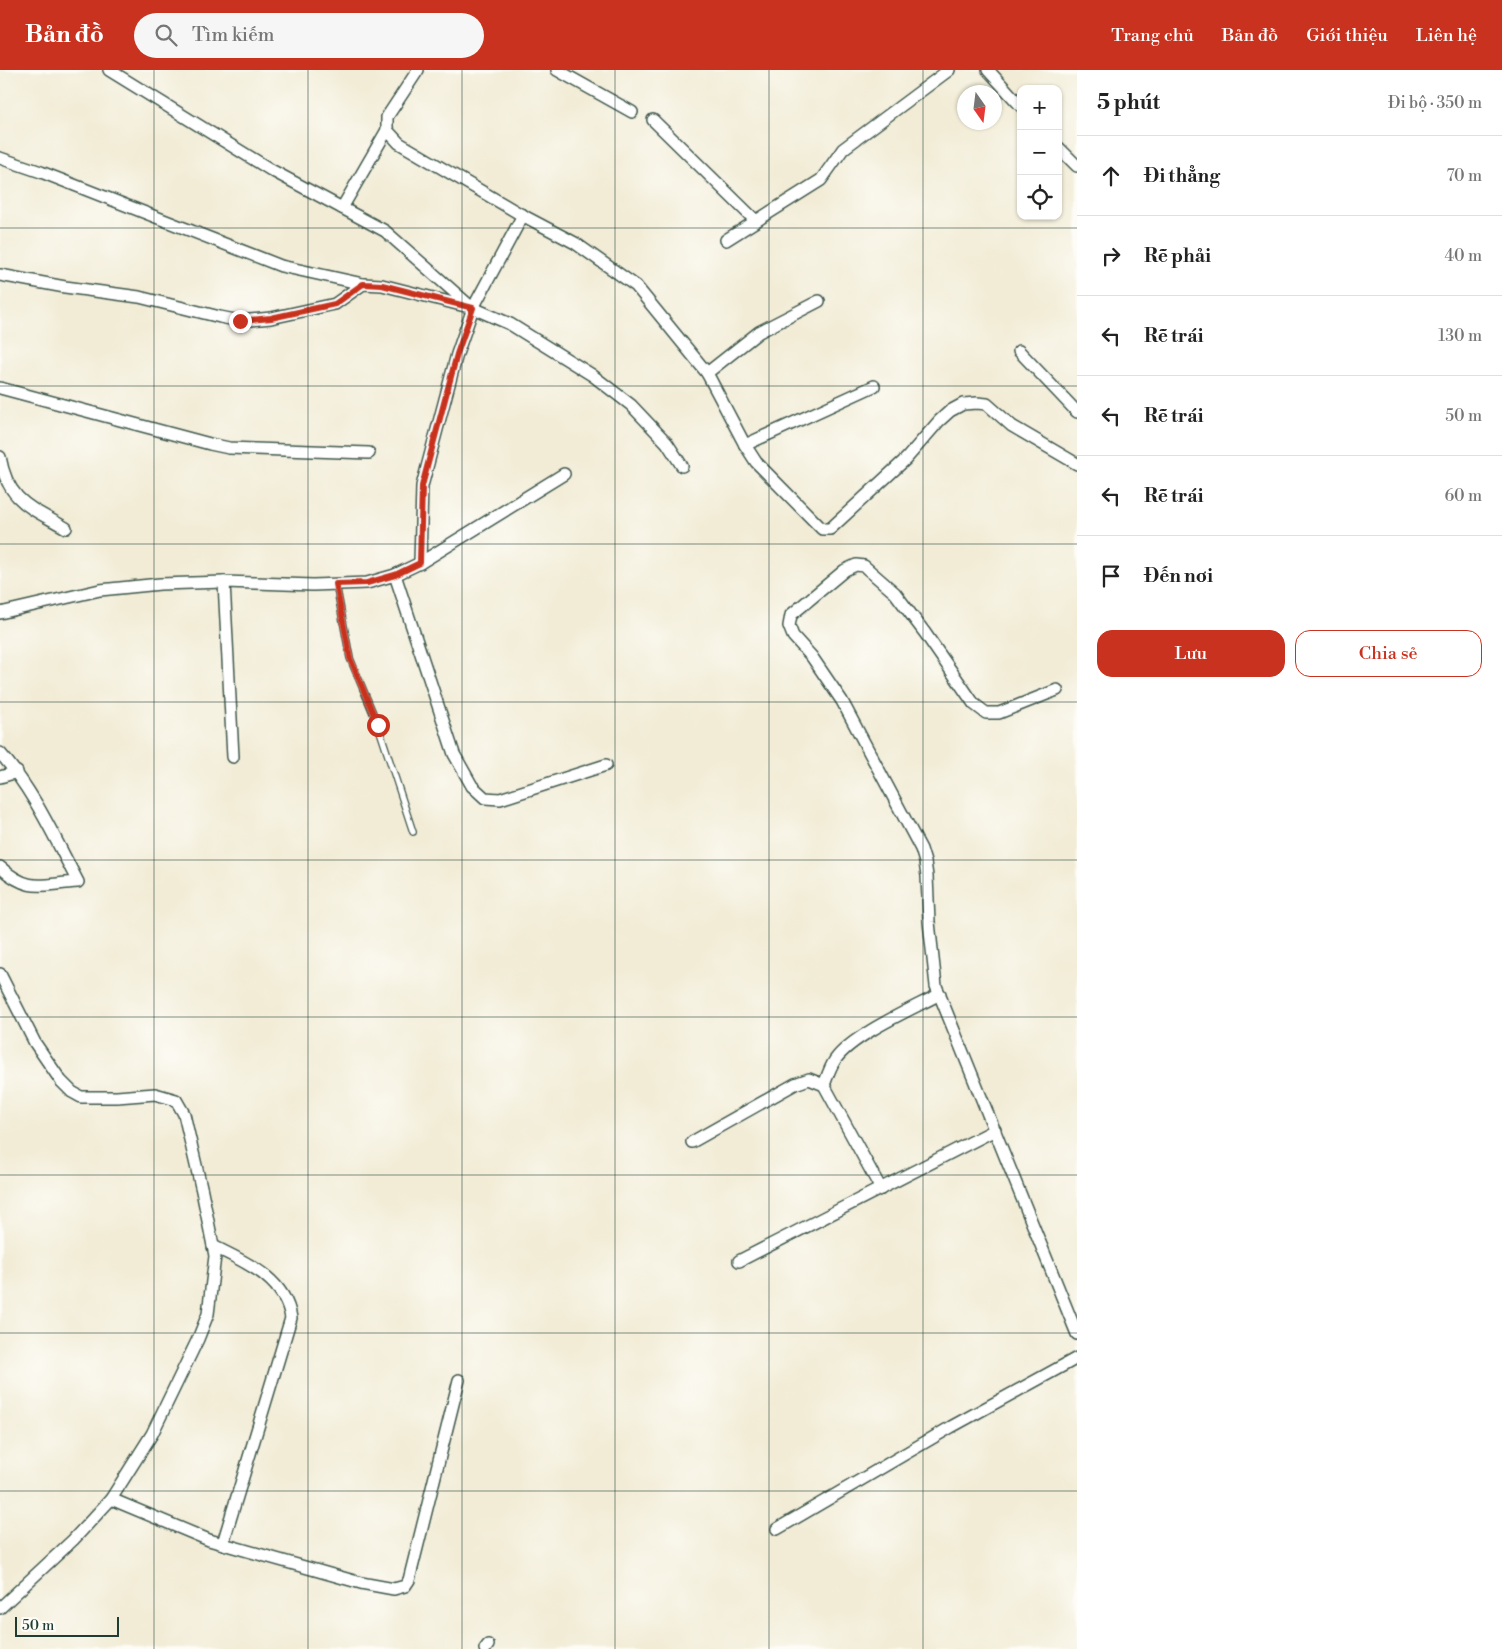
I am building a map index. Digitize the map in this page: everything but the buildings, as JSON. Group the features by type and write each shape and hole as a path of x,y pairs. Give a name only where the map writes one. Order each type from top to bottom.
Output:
{"street":[{"path":"109,70 271,170 385,231 473,308"},
{"path":"342,208 387,130 387,117 418,70"},
{"path":"557,70 632,112"},
{"path":"726,240 821,180 843,149 949,70"},
{"path":"988,70 1017,102"},
{"path":"652,120 756,221"},
{"path":"387,130 399,142 523,215 575,243 636,286 707,373 756,462 822,529 830,529 906,459 939,421 950,411 963,404 987,404 1012,426 1077,464"},
{"path":"1062,151 1077,166"},
{"path":"0,158 41,172 282,266 363,284 382,285 473,308 510,324 592,375 631,405 667,443 682,466"},
{"path":"420,563 422,486 457,354 473,308 523,215"},
{"path":"0,275 65,287 139,297 220,318 240,321 271,318 335,304 363,284"},
{"path":"707,373 759,332 819,301"},
{"path":"1019,351 1077,412"},
{"path":"745,445 874,386"},
{"path":"0,388 229,448 369,453"},
{"path":"0,457 9,487 21,502 66,528"},
{"path":"0,613 100,590 160,584 224,582 267,585 367,583 395,575 420,563 564,474"},
{"path":"1057,690 999,713 986,714 974,704 895,593 864,566 856,565 845,570 791,615 789,626 794,636 812,657 842,701 921,849 925,862 936,986 1077,1334"},
{"path":"395,575 454,754 472,786 485,798 500,798 606,764"},
{"path":"224,582 233,757"},
{"path":"0,753 17,772 32,794 78,882 36,886 24,884 0,867"},
{"path":"0,777 17,772"},
{"path":"0,974 35,1043 60,1081 72,1092 81,1097 155,1094 176,1100 184,1114 215,1256 208,1314 198,1339 152,1434 112,1499 73,1540 0,1608"},
{"path":"824,1085 834,1061 844,1050 875,1029 940,994"},
{"path":"692,1142 795,1084 809,1080 824,1085 881,1189"},
{"path":"738,1261 995,1130"},
{"path":"213,1246 250,1264 268,1277 280,1291 289,1306 291,1318 223,1543"},
{"path":"777,1529 951,1427 1077,1358"},
{"path":"112,1499 209,1540 361,1583 394,1589 405,1586 409,1580 459,1380"}],"lane":[{"path":"336,584 350,658 378,725 413,832"}],"route":[{"path":"240,321 271,318 335,304 363,284 382,285 473,308 457,354 422,486 420,563 395,575 367,583 336,584 350,658 360,686 378,725"}]}
